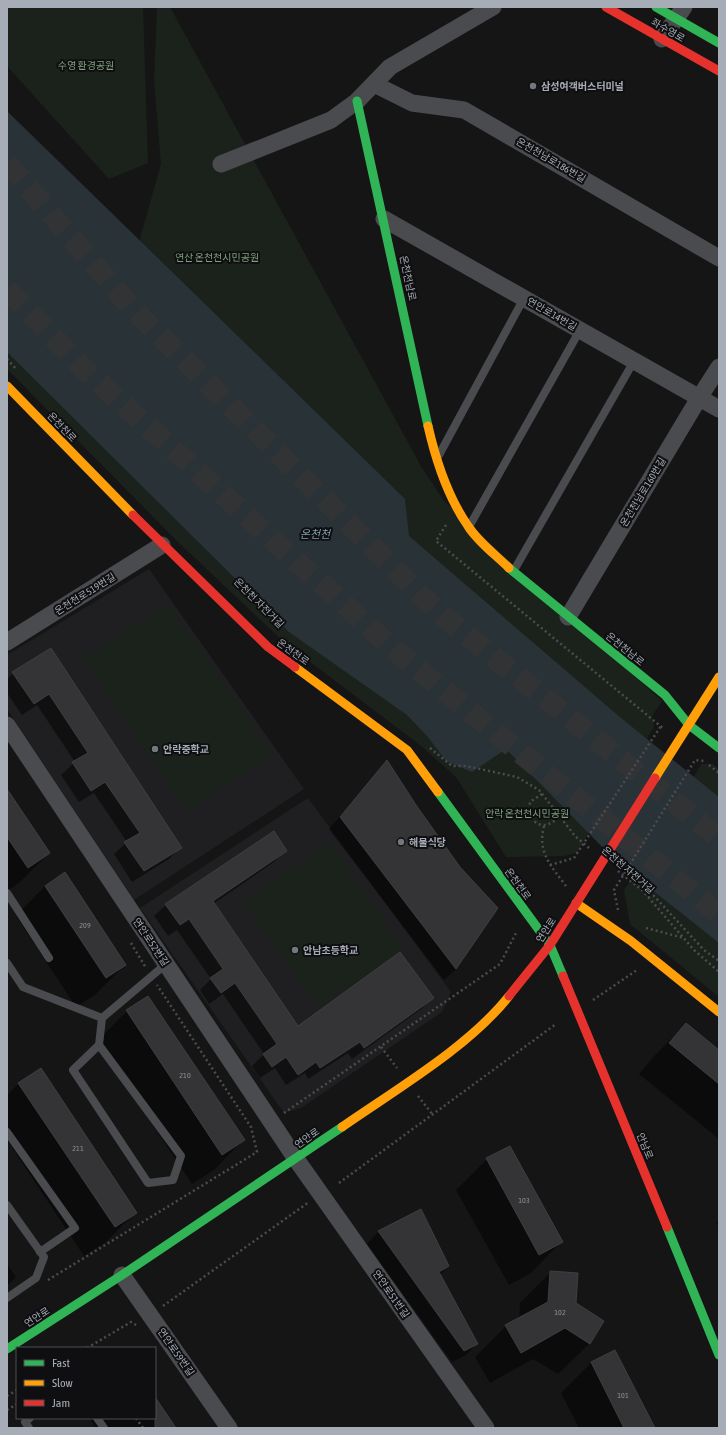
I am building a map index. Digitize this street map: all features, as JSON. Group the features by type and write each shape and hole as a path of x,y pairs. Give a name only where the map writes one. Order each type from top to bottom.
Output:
{"street":[{"path":"221,164 331,120 357,102 390,67 493,7"},
{"name":"좌수영로","path":"606,7 719,71"},
{"name":"좌수영로","path":"656,7 680,13 719,43"},
{"path":"662,39 680,13"},
{"name":"온천천남로186번길","path":"374,84 412,103 464,110 719,258"},
{"name":"온천천남로","path":"357,102 436,460 450,495 468,527 513,572 665,695 690,725 719,748"},
{"name":"연안로14번길","path":"384,219 719,409"},
{"name":"온천천남로160번길","path":"568,617 719,367"},
{"name":"온천천로","path":"7,386 162,545 268,647 407,750 550,945"},
{"name":"온천천로519번길","path":"7,642 162,545"},
{"path":"690,725 719,678"},
{"name":"연안로52번길","path":"7,725 296,1159"},
{"name":"연안로","path":"7,1350 296,1159 433,1064 479,1028 508,998 550,945 690,725"},
{"path":"577,901 631,941 719,1012"},
{"name":"안남로","path":"550,945 719,1355"},
{"name":"연안로51번길","path":"296,1159 486,1428"},
{"name":"연안로59번길","path":"122,1275 229,1428"}],"lane":[{"path":"436,460 455,429 524,298"},
{"path":"468,527 580,330"},
{"path":"513,572 634,361"},
{"path":"7,893 49,958"},
{"path":"7,963 23,987 102,1018"},
{"path":"99,1046 181,1156 173,1180 148,1183 73,1070 99,1046 102,1018 166,964"},
{"path":"7,1132 75,1228 40,1252"},
{"path":"7,1205 44,1257 36,1278 7,1298"},
{"path":"29,1419 25,1422 29,1428"},
{"path":"98,1419 104,1428"}],"path":[{"path":"7,359 18,370"},
{"path":"450,519 436,541 661,726 678,743 704,760 719,773"},
{"path":"550,864 574,858 661,726"},
{"name":"온천천 자전거길","path":"428,747 452,766 466,766 517,777 539,790 575,836 593,851"},
{"path":"619,914 614,890 695,760 704,760"},
{"path":"542,794 530,802 528,810 530,817 535,822 544,826 554,823 559,816"},
{"path":"544,826 542,834 545,858 577,901"},
{"name":"온천천 자전거길","path":"617,870 648,897 684,938 719,972"},
{"path":"648,897 654,896 704,950 719,962"},
{"name":"온천천 자전거길","path":"631,941 645,928 684,938"},
{"path":"284,1113 500,964 516,933"},
{"path":"48,1280 257,1152 251,1127 151,977 130,942"},
{"path":"586,1005 643,965"},
{"path":"339,1183 556,1024"},
{"path":"159,1308 315,1198"},
{"path":"89,1347 131,1322"},
{"path":"7,1396 16,1391"},
{"path":"7,1410 16,1405"},
{"path":"137,1419 143,1428"}],"shaded area":[{"name":"안락중학교","path":"149,569 304,789 134,900 7,709 7,655"},
{"name":"안남초등학교","path":"308,798 451,992 442,1012 301,1108 284,1113 140,908"}],"green space":[{"name":"수영 환경공원","path":"7,7 143,7 148,163 109,179 7,66"},
{"name":"연산 온천천시민공원","path":"157,7 170,7 422,468 444,501 662,701 652,716 654,727 641,748 128,281 161,164 154,79"},
{"name":"안락 온천천시민공원","path":"7,319 508,737 594,823 577,853 564,856 506,857 456,777 420,745 285,643 179,543 7,369"},
{"path":"169,605 273,754 186,811 83,657"},
{"path":"701,764 713,764 719,769 719,809 689,786"},
{"path":"329,842 404,948 319,1008 244,902"},
{"path":"638,869 719,934 719,997 630,924 624,890"}],"water":[{"name":"온천천","path":"7,111 405,499 409,536 621,718 719,797 719,943 617,862 506,749 472,772 446,761 428,737 407,715 289,632 7,352"}],"building":[{"path":"51,648 182,848 144,871 124,842 140,833 105,782 91,791 72,762 88,753 49,694 34,704 12,672"},
{"name":"해물식당","path":"387,760 416,805 460,867 498,908 456,969 340,817"},
{"path":"7,789 50,853 28,868 7,837"},
{"path":"274,831 287,851 213,901 298,1026 400,952 434,998 364,1048 360,1042 320,1068 316,1062 298,1075 286,1057 272,1067 263,1054 277,1044 235,983 221,993 210,978 223,969 189,919 180,925 165,904"},
{"path":"65,872 126,965 106,978 45,886"},
{"path":"148,996 245,1140 222,1155 126,1010"},
{"path":"686,1023 719,1050 719,1084 669,1043"},
{"path":"41,1068 137,1213 115,1227 18,1083"},
{"path":"510,1146 563,1242 539,1255 486,1158"},
{"path":"421,1209 449,1266 439,1272 478,1344 464,1351 378,1231"},
{"path":"550,1271 578,1273 576,1303 604,1321 590,1344 565,1328 521,1353 505,1325 548,1302"},
{"path":"615,1350 655,1428 624,1428 591,1362"},
{"path":"156,1398 176,1428 155,1428 156,1419"}],"tunnel":[{"path":"7,163 129,305 439,613 719,838"},
{"path":"7,289 82,367 398,653 719,914"}],"traffic: fast":[{"path":"656,7 719,43"},
{"path":"357,101 428,426"},
{"path":"509,568 665,695 689,725 719,748"},
{"path":"438,792 550,945 563,976"},
{"path":"7,1349 122,1275 342,1127"},
{"path":"667,1227 719,1355"}],"traffic: slow":[{"path":"7,386 133,515"},
{"path":"428,426 443,478 454,503 472,532 509,568"},
{"path":"295,667 407,750 438,792"},
{"path":"655,778 719,677"},
{"path":"576,903 631,941 719,1012"},
{"path":"342,1127 408,1083 453,1050 493,1015 509,996"}],"traffic: jam":[{"path":"606,7 719,71"},
{"path":"133,515 268,647 295,667"},
{"path":"509,996 550,945 655,778"},
{"path":"563,976 667,1227"}],"place":[{"name":"삼성여객버스터미널","path":"533,86"},
{"name":"안락중학교","path":"155,749"},
{"name":"해물식당","path":"401,842"},
{"name":"안남초등학교","path":"295,950"}]}
